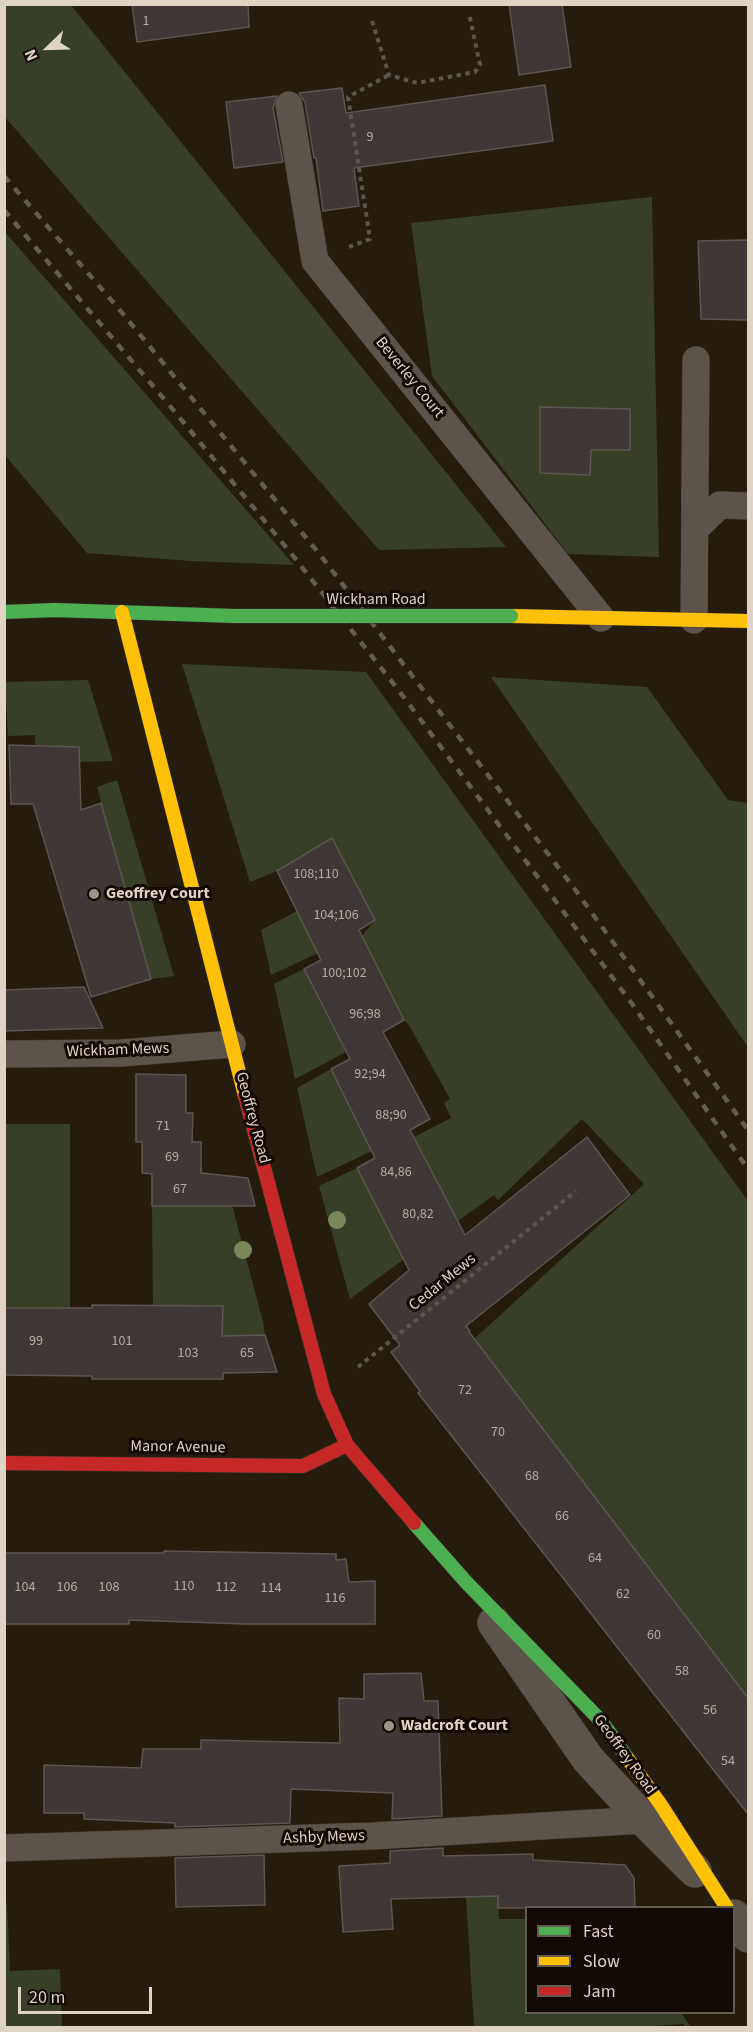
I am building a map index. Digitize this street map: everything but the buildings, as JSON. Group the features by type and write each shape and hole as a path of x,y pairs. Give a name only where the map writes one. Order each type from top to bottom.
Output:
{"street":[{"name":"Wickham Road","path":"4,612 55,609 235,616 511,616 748,621"},
{"name":"Geoffrey Road","path":"122,612 324,1394 347,1445 466,1582 614,1736 725,1905"},
{"name":"Manor Avenue","path":"4,1462 303,1466 347,1445"},
{"name":"Geoffrey Road","path":"466,1582 575,1743 725,1905"},
{"name":"Geoffrey Road","path":"735,1918 748,1936"}],"lane":[{"name":"Beverley Court","path":"289,105 315,261 601,618"},
{"path":"694,620 696,360"},
{"path":"695,530 720,505 748,506"},
{"name":"Wickham Mews","path":"4,1054 122,1053 232,1044"},
{"name":"Ashby Mews","path":"4,1848 373,1836 644,1820"}],"path":[{"path":"315,261 370,238 348,97 389,75 417,83 475,72 480,65 469,13"},
{"path":"372,21 389,75"},
{"name":"Cedar Mews","path":"324,1394 576,1191"}],"green space":[{"path":"4,5 71,5 506,547 379,550 5,117"},
{"path":"652,197 659,557 568,554 432,376 411,223","holes":["540,407 630,409 630,450 591,450 590,475 540,473"]},
{"path":"5,232 294,565 191,561 87,553 5,455"},
{"path":"182,664 366,672 748,1201 748,1698 474,1339 644,1184 582,1119 498,1200 494,1195 458,1221 414,1137 451,1118 444,1103 450,1099 409,1025 404,1020 361,937 375,920 332,838 277,871 250,882"},
{"path":"491,677 647,687 728,800 748,803 748,1047"},
{"path":"88,680 113,761 79,762 78,747 35,745 35,735 8,736 5,682"},
{"path":"117,780 174,976 151,979 97,787"},
{"path":"297,911 318,953 271,975 261,930"},
{"path":"304,969 346,1052 295,1079 274,984"},
{"path":"331,1069 372,1151 317,1177 297,1088"},
{"path":"5,1124 70,1124 70,1308 5,1307"},
{"path":"357,1168 404,1259 350,1299 319,1186"},
{"path":"232,1205 265,1335 222,1336 222,1306 153,1305 152,1206"},
{"path":"466,1897 498,1897 499,1919 525,1919 525,2014 682,2014 691,2027 684,2027 684,2024 626,2028 474,2027"},
{"path":"5,1903 7,1903 10,1971 60,1969 62,2027 5,2027"}],"railway":[{"path":"4,176 119,309 321,556 574,888 748,1130"},
{"path":"4,210 175,412 290,552 400,692 630,1001 748,1169"}],"traffic: fast":[{"path":"4,612 55,610 235,616"},
{"path":"235,616 511,616"},
{"path":"414,1523 466,1582 602,1722 628,1759"}],"traffic: slow":[{"path":"122,612 245,1096"},
{"path":"511,616 748,621"},
{"path":"628,1759 661,1805 726,1906"}],"traffic: jam":[{"path":"245,1096 324,1394 347,1445 414,1523"},
{"path":"4,1463 303,1466 347,1445"}],"place":[{"name":"Geoffrey Court","path":"94,894"},
{"name":"Wadcroft Court","path":"389,1726"}]}
